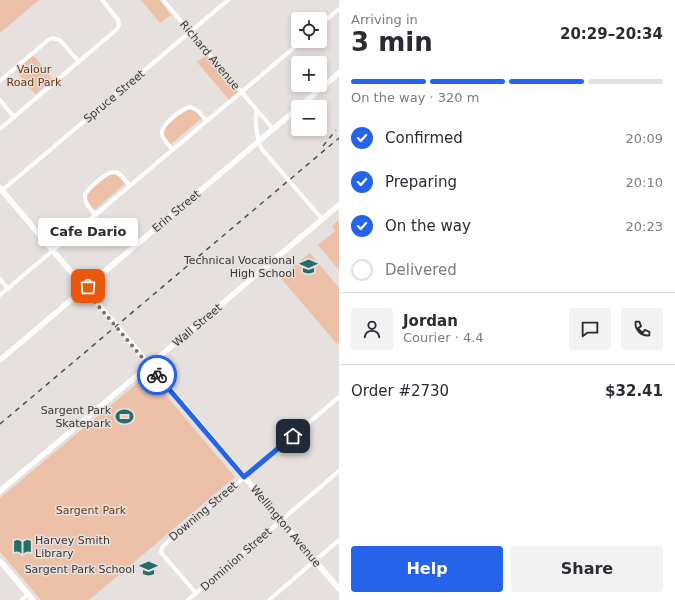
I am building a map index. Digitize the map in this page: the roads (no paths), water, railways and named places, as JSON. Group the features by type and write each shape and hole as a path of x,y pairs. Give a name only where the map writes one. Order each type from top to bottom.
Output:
{"main road":[{"name":"Erin Street","path":"308,100 339,73"},
{"name":"Erin Street","path":"0,360 291,114"},
{"name":"Wellington Avenue","path":"1,191 339,589"},
{"name":"Wall Street","path":"0,491 339,205"},
{"path":"0,561 33,600"}],"street":[{"path":"0,129 115,32 118,27 118,20 102,0"},
{"name":"Richard Avenue","path":"163,0 273,129"},
{"name":"Spruce Street","path":"1,191 228,0"},
{"path":"327,19 339,9"},
{"path":"0,81 52,38 60,40 79,62"},
{"path":"0,295 294,48"},
{"path":"0,100 14,117"},
{"path":"173,150 162,135 162,130 165,124 184,109 190,107 198,110 207,121"},
{"path":"257,111 256,116 261,148 322,219"},
{"path":"96,215 85,201 85,194 88,189 111,172 118,173 130,186"},
{"path":"0,279 8,289"},
{"name":"Downing Street","path":"196,594 164,556 161,549 163,545 339,397"},
{"name":"Dominion Street","path":"188,600 339,471"},
{"path":"269,600 339,540"},
{"path":"22,600 28,594"}],"railway":[{"path":"323,146 336,130"},
{"path":"0,424 339,138"}],"place":[{"name":"Technical Vocational High School","path":"308,266"},
{"name":"Cafe Dario","path":"88,286"},
{"name":"Sargent Park Skatepark","path":"124,416"},
{"name":"Harvey Smith Library","path":"22,546"},
{"name":"Sargent Park School","path":"148,569"}],"park label":[{"name":"Valour Road Park","path":"34,75"},
{"name":"Sargent Park","path":"91,510"}]}
